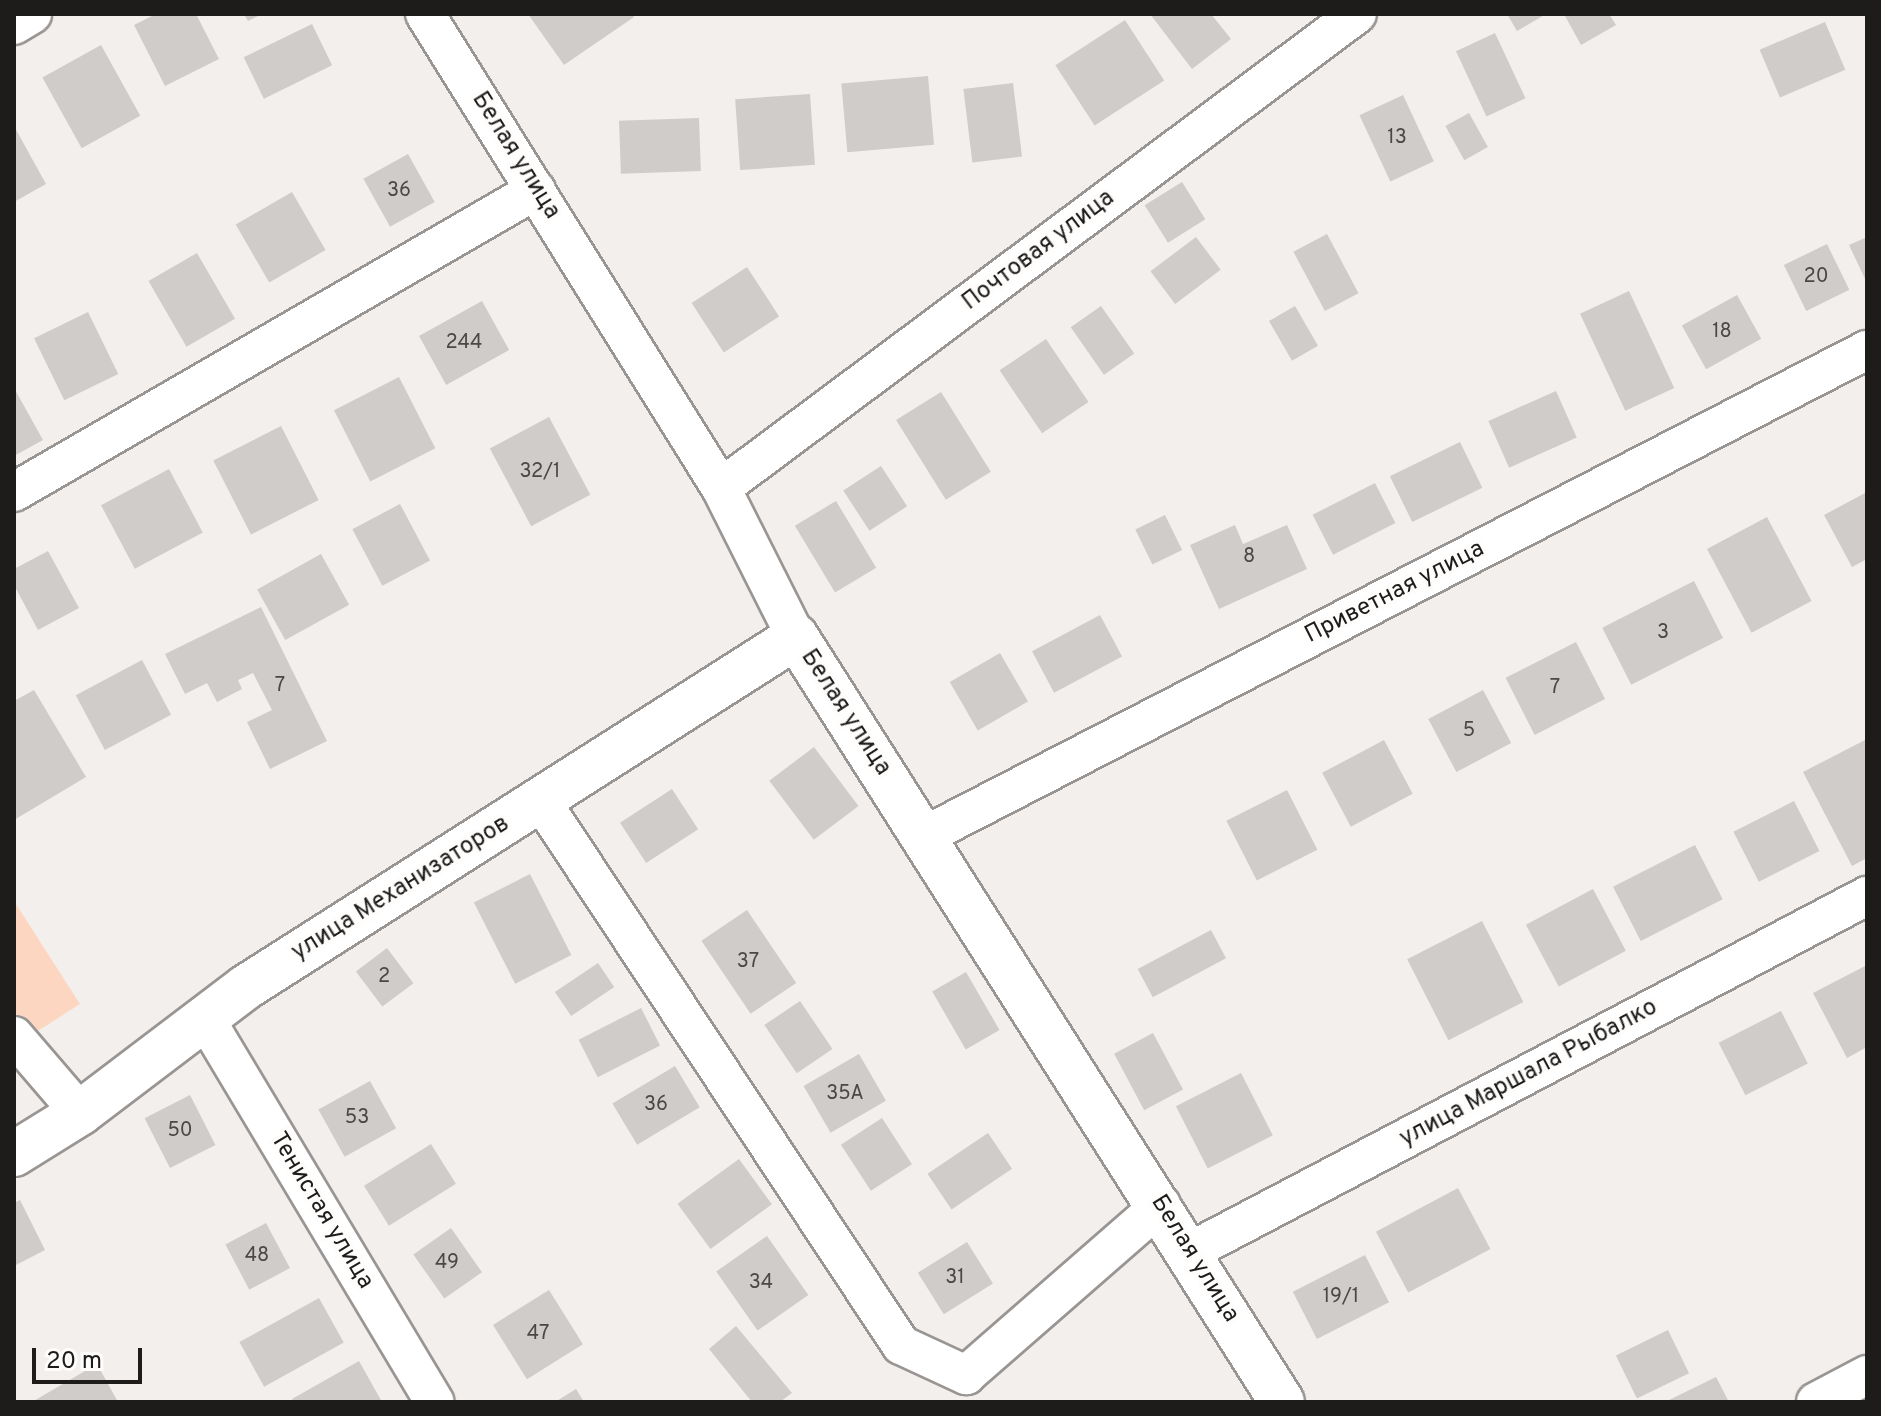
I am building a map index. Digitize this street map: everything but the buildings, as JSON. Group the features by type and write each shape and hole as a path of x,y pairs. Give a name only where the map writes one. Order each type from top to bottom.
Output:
{"street":[{"path":"14,25 32,14"},
{"name":"Белая улица","path":"425,14 721,488 796,637 1191,1251 1282,1402"},
{"name":"Почтовая улица","path":"721,488 1357,14"},
{"path":"14,492 536,190"},
{"name":"Приветная улица","path":"924,836 1867,350"},
{"name":"улица Механизаторов","path":"14,1154 80,1113 246,987 796,637"},
{"path":"541,801 901,1345 966,1375 1161,1205"},
{"name":"улица Маршала Рыбалко","path":"1191,1251 1867,896"},
{"name":"Тенистая улица","path":"206,1020 435,1402"},
{"path":"14,1036 80,1113"},
{"path":"1816,1402 1867,1375"}],"shaded area":[{"path":"14,901 80,1004 30,1036 14,1012"}]}
